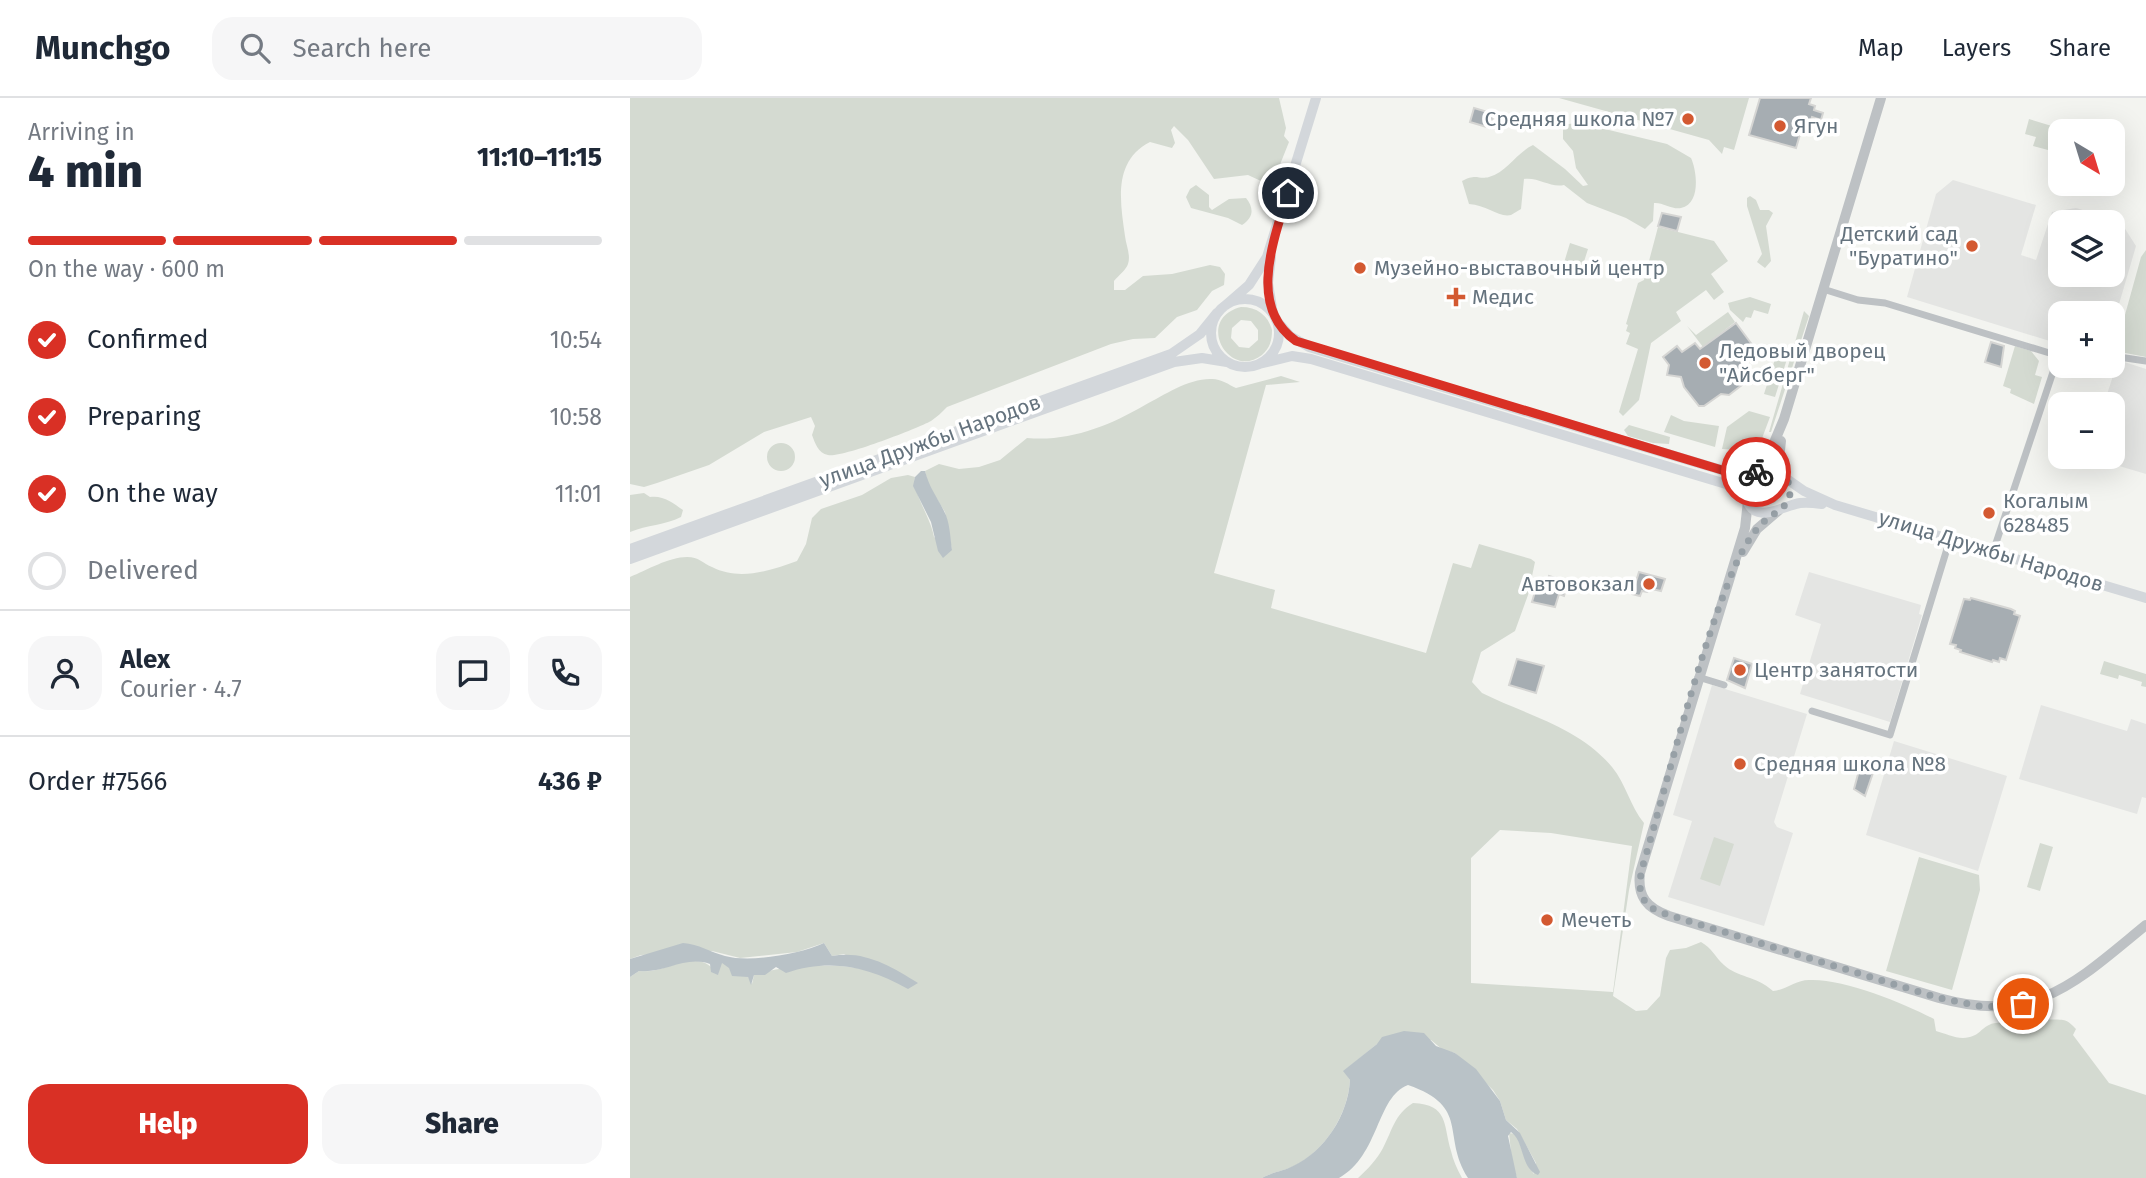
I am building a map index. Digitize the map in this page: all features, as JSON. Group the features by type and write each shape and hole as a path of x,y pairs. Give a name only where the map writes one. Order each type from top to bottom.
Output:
{"main road":[{"path":"1259,364 1270,355 1276,345 1279,331 1268,283 1274,239 1316,98"},
{"name":"улица Дружбы Народов","path":"630,549 1171,354 1200,334 1221,309 1254,279 1274,239"},
{"path":"1236,300 1251,300 1265,305 1290,336 1309,346 1735,474 1770,469 1804,492 1835,505 1801,503 1761,512 1726,484 1311,359 1292,356 1241,367 1227,362 1216,352 1211,338 1212,323 1221,309 1236,300"},
{"name":"улица Дружбы Народов","path":"630,558 1174,362 1202,358 1227,362"},
{"path":"1747,500 1746,485 1755,472"},
{"path":"1779,510 1790,493 1785,477"},
{"name":"улица Дружбы Народов","path":"1835,505 2146,598"}],"street":[{"path":"1755,472 1768,457 1784,419 1881,98"},
{"path":"1823,289 1858,300 1885,303 2048,350"},
{"path":"2125,358 2146,361"},
{"path":"1993,552 2050,378"},
{"path":"1784,419 1778,454 1785,477"},
{"path":"1747,500 1747,521 1733,571 1698,677 1640,873 1640,894 1648,906 1669,916 1939,998 1984,1007 2023,1004 2057,992 2083,976 2146,925"},
{"path":"1733,571 1752,534 1779,510"},
{"path":"1812,712 1890,735 1950,539"},
{"path":"1698,677 1724,684"}],"shaded area":[{"path":"630,98 1279,98 1286,128 1284,136 1289,142 1277,172 1270,180 1261,181 1248,175 1214,179 1188,140 1174,126 1171,130 1175,143 1172,148 1150,142 1130,160 1122,183 1121,196 1129,261 1114,281 1114,290 1125,290 1143,276 1172,274 1210,265 1220,267 1225,274 1224,285 1212,291 1197,310 1177,317 1155,338 1111,344 947,407 923,425 848,452 828,455 822,452 812,435 815,426 811,417 764,432 709,465 644,487 630,484"},
{"name":"Средняя школа №7","path":"1559,98 1749,98 1734,150 1724,147 1722,154 1709,140"},
{"path":"2029,119 2048,125 2048,150 2033,146 2036,137 2025,134"},
{"path":"1580,123 1667,144 1691,158 1696,178 1692,200 1681,208 1654,203 1653,221 1645,229 1626,218 1587,203 1564,185 1535,180 1524,179 1521,209 1511,215 1502,215 1469,204 1462,181 1471,177 1485,178 1495,175 1533,145 1583,186 1588,185 1576,168 1573,151 1563,139 1563,129 1568,124"},
{"name":"Детский сад \"Буратино\"","path":"1953,180 2036,205 2021,255 2036,260 2048,224 2048,287 2124,287 2120,301 2048,301 2048,340 1907,297 1936,194"},
{"path":"1196,185 1209,195 1209,207 1212,210 1229,199 1246,198 1251,216 1242,225 1228,218 1191,208 1186,197"},
{"path":"1750,196 1756,200 1760,210 1773,213 1766,226 1771,261 1765,268 1757,262 1762,254 1747,206 1747,198"},
{"path":"1658,227 1714,241 1728,261 1711,274 1724,292 1714,300 1706,290 1676,312 1681,321 1651,343 1639,400 1623,416 1619,412 1638,349 1626,344 1630,333 1626,331 1626,324 1638,283 1644,280"},
{"name":"Детский сад \"Буратино\"","path":"2125,229 2136,246 2125,284"},
{"path":"1570,243 1588,249 1581,271 1563,266"},
{"path":"2146,250 2146,357 2125,353 2125,315 2141,257"},
{"path":"1750,297 1771,304 1768,314 1754,310 1751,318 1746,317 1743,322 1730,310 1728,303"},
{"path":"1247,307 1265,316 1272,334 1269,347 1262,355 1250,361 1238,360 1228,354 1218,334 1220,323 1227,314","holes":["1241,320 1251,321 1258,330 1258,340 1249,348 1239,347 1231,338 1232,328"]},
{"path":"1804,311 1809,316 1769,432"},
{"path":"1728,312 1735,322 1703,347 1687,326 1696,335"},
{"path":"2015,346 2031,351 2039,361 2035,375 2042,377 2034,404 2010,393 2011,389 2003,386"},
{"path":"1776,356 1787,359 1775,397 1764,394"},
{"path":"2125,362 2146,369 2146,474 2125,468 2125,392 2108,392 2112,378 2125,378"},
{"path":"1281,376 1300,382 1266,385 1214,573 1275,590 1271,608 1426,653 1453,563 1471,568 1479,544 1535,562 1528,595 1515,631 1481,652 1472,682 1482,693 1551,723 1599,753 1617,774 1644,823 1629,890 1613,996 1636,1011 1647,1010 1660,996 1666,958 1670,950 1701,942 1729,969 1760,982 1773,991 1809,980 1823,980 1855,987 1934,1019 1936,1031 1956,1037 1973,1036 1995,1023 2065,1021 2076,1029 2073,1035 2109,1083 2146,1095 2146,1178 1517,1178 1512,1162 1509,1133 1515,1134 1534,1174 1536,1163 1517,1129 1506,1120 1500,1101 1493,1090 1455,1053 1443,1050 1431,1040 1377,1044 1344,1071 1350,1080 1345,1106 1325,1141 1316,1151 1294,1166 1262,1178 630,1178 630,977 639,971 691,961 709,965 718,974 721,962 748,977 752,984 754,975 801,966 836,966 883,975 844,954 832,956 824,943 797,952 740,958 712,951 641,955 630,959 630,577 666,561 687,557 722,571 744,574 797,561 806,544 812,518 821,509 862,495 891,478 908,475 915,477 916,490 934,537 952,550 945,512 928,485 925,471 939,464 959,469 979,467 1000,460 1027,438 1043,439 1088,431 1117,420 1176,388 1193,382 1217,379 1236,388","holes":["1500,830 1551,833 1632,846 1613,992 1471,983 1471,858"]},
{"path":"1749,411 1770,417 1761,441 1741,450 1722,449 1727,427"},
{"path":"1671,415 1684,421 1719,426 1715,447 1664,432"},
{"path":"1629,425 1670,437 1669,444 1628,436 1624,430"},
{"path":"781,443 791,447 795,457 791,467 781,471 771,467 767,457 771,447"},
{"path":"925,471 948,520 952,550 943,558 938,551 931,522 913,486 915,477"},
{"path":"1768,478 1777,482 1781,491 1777,500 1768,504 1759,500 1755,491 1759,482"},
{"path":"644,493 650,497 664,498 683,510 681,517 630,532 630,495"},
{"path":"1809,572 1921,605 1919,614 1922,615 1890,722 1800,694 1821,624 1795,615"},
{"path":"2104,661 2146,674 2146,687 2141,686 2142,682 2119,675 2118,679 2100,674"},
{"name":"Средняя школа №8","path":"1712,685 1807,714 1774,822 1777,827 1793,833 1764,926 1668,897 1692,821 1673,815"},
{"path":"2041,705 2127,731 2131,719 2146,724 2146,798 2142,797 2137,814 2019,779"},
{"path":"1894,741 2007,776 1978,871 1866,835"},
{"path":"1714,837 1734,844 1720,886 1700,879"},
{"path":"2040,843 2053,847 2040,891 2027,887"},
{"path":"1919,857 1979,875 1980,890 1952,990 1886,971"},
{"path":"683,943 735,958 761,958 789,954 824,943 832,956 866,957 887,965 918,983 908,989 864,970 818,966 786,973 776,967 765,975 754,975 751,985 748,977 732,976 729,968 722,963 718,975 711,972 710,964 701,962 639,971 630,977 630,959"},
{"path":"1404,1031 1424,1033 1436,1046 1455,1053 1476,1069 1500,1101 1506,1120 1520,1133 1540,1172 1538,1175 1528,1167 1519,1142 1511,1132 1508,1136 1517,1178 1468,1178 1460,1163 1448,1113 1428,1094 1408,1085 1389,1101 1363,1155 1339,1178 1262,1178 1290,1168 1325,1141 1340,1119 1345,1106 1350,1080 1343,1071 1382,1037"},
{"path":"1413,1103 1433,1108 1443,1118 1453,1158 1462,1178 1358,1178 1381,1152 1398,1118"}],"building":[{"name":"Ягун","path":"1760,98 1811,98 1809,104 1815,106 1814,110 1823,113 1821,120 1812,117 1807,133 1801,131 1796,148 1749,135"},
{"path":"1474,108 1494,114 1490,128 1470,122"},
{"path":"1662,213 1681,217 1677,231 1658,226"},
{"name":"Ледовый дворец \"Айсберг\"","path":"1736,323 1756,350 1741,361 1751,378 1729,395 1721,394 1704,406 1699,406 1684,387 1681,377 1667,375 1669,365 1663,357 1677,346 1682,352 1695,343 1700,349"},
{"path":"1991,342 2004,346 2001,367 1985,362"},
{"name":"Автовокзал","path":"1639,572 1665,579 1661,591 1652,589 1642,591 1640,596 1632,594"},
{"path":"1549,576 1568,582 1564,596 1559,594 1555,607 1532,602 1537,585 1546,588"},
{"path":"1971,598 2011,609 2015,611 2014,614 2020,616 2006,660 2000,658 1999,662 1992,662 1960,652 1961,650 1955,648 1956,645 1950,644 1964,599"},
{"name":"Центр занятости","path":"1734,658 1752,664 1745,688 1727,680"},
{"path":"1517,659 1544,666 1536,693 1509,685"},
{"path":"1865,761 1875,764 1875,767 1865,796 1854,789 1861,763"}],"way so far":[{"path":"1756,472 1770,469 1781,473 1788,482 1789,497 1784,507 1752,534 1733,571 1712,632 1640,873 1640,894 1648,906 1659,912 1939,998 1984,1007 2023,1004"}],"place":[{"name":"Средняя школа №7","path":"1688,119"},
{"name":"Ягун","path":"1780,126"},
{"name":"Детский сад \"Буратино\"","path":"1972,246"},
{"name":"Музейно-выставочный центр","path":"1360,268"},
{"name":"Медис","path":"1456,297"},
{"name":"Ледовый дворец \"Айсберг\"","path":"1705,363"},
{"name":"Когалым 628485","path":"1989,513"},
{"name":"Автовокзал","path":"1649,584"},
{"name":"Центр занятости","path":"1740,670"},
{"name":"Средняя школа №8","path":"1740,764"},
{"name":"Мечеть","path":"1547,920"}],"route":[{"path":"1288,193 1274,239 1268,283 1274,316 1280,327 1296,341 1735,474 1747,475 1756,472"}]}
